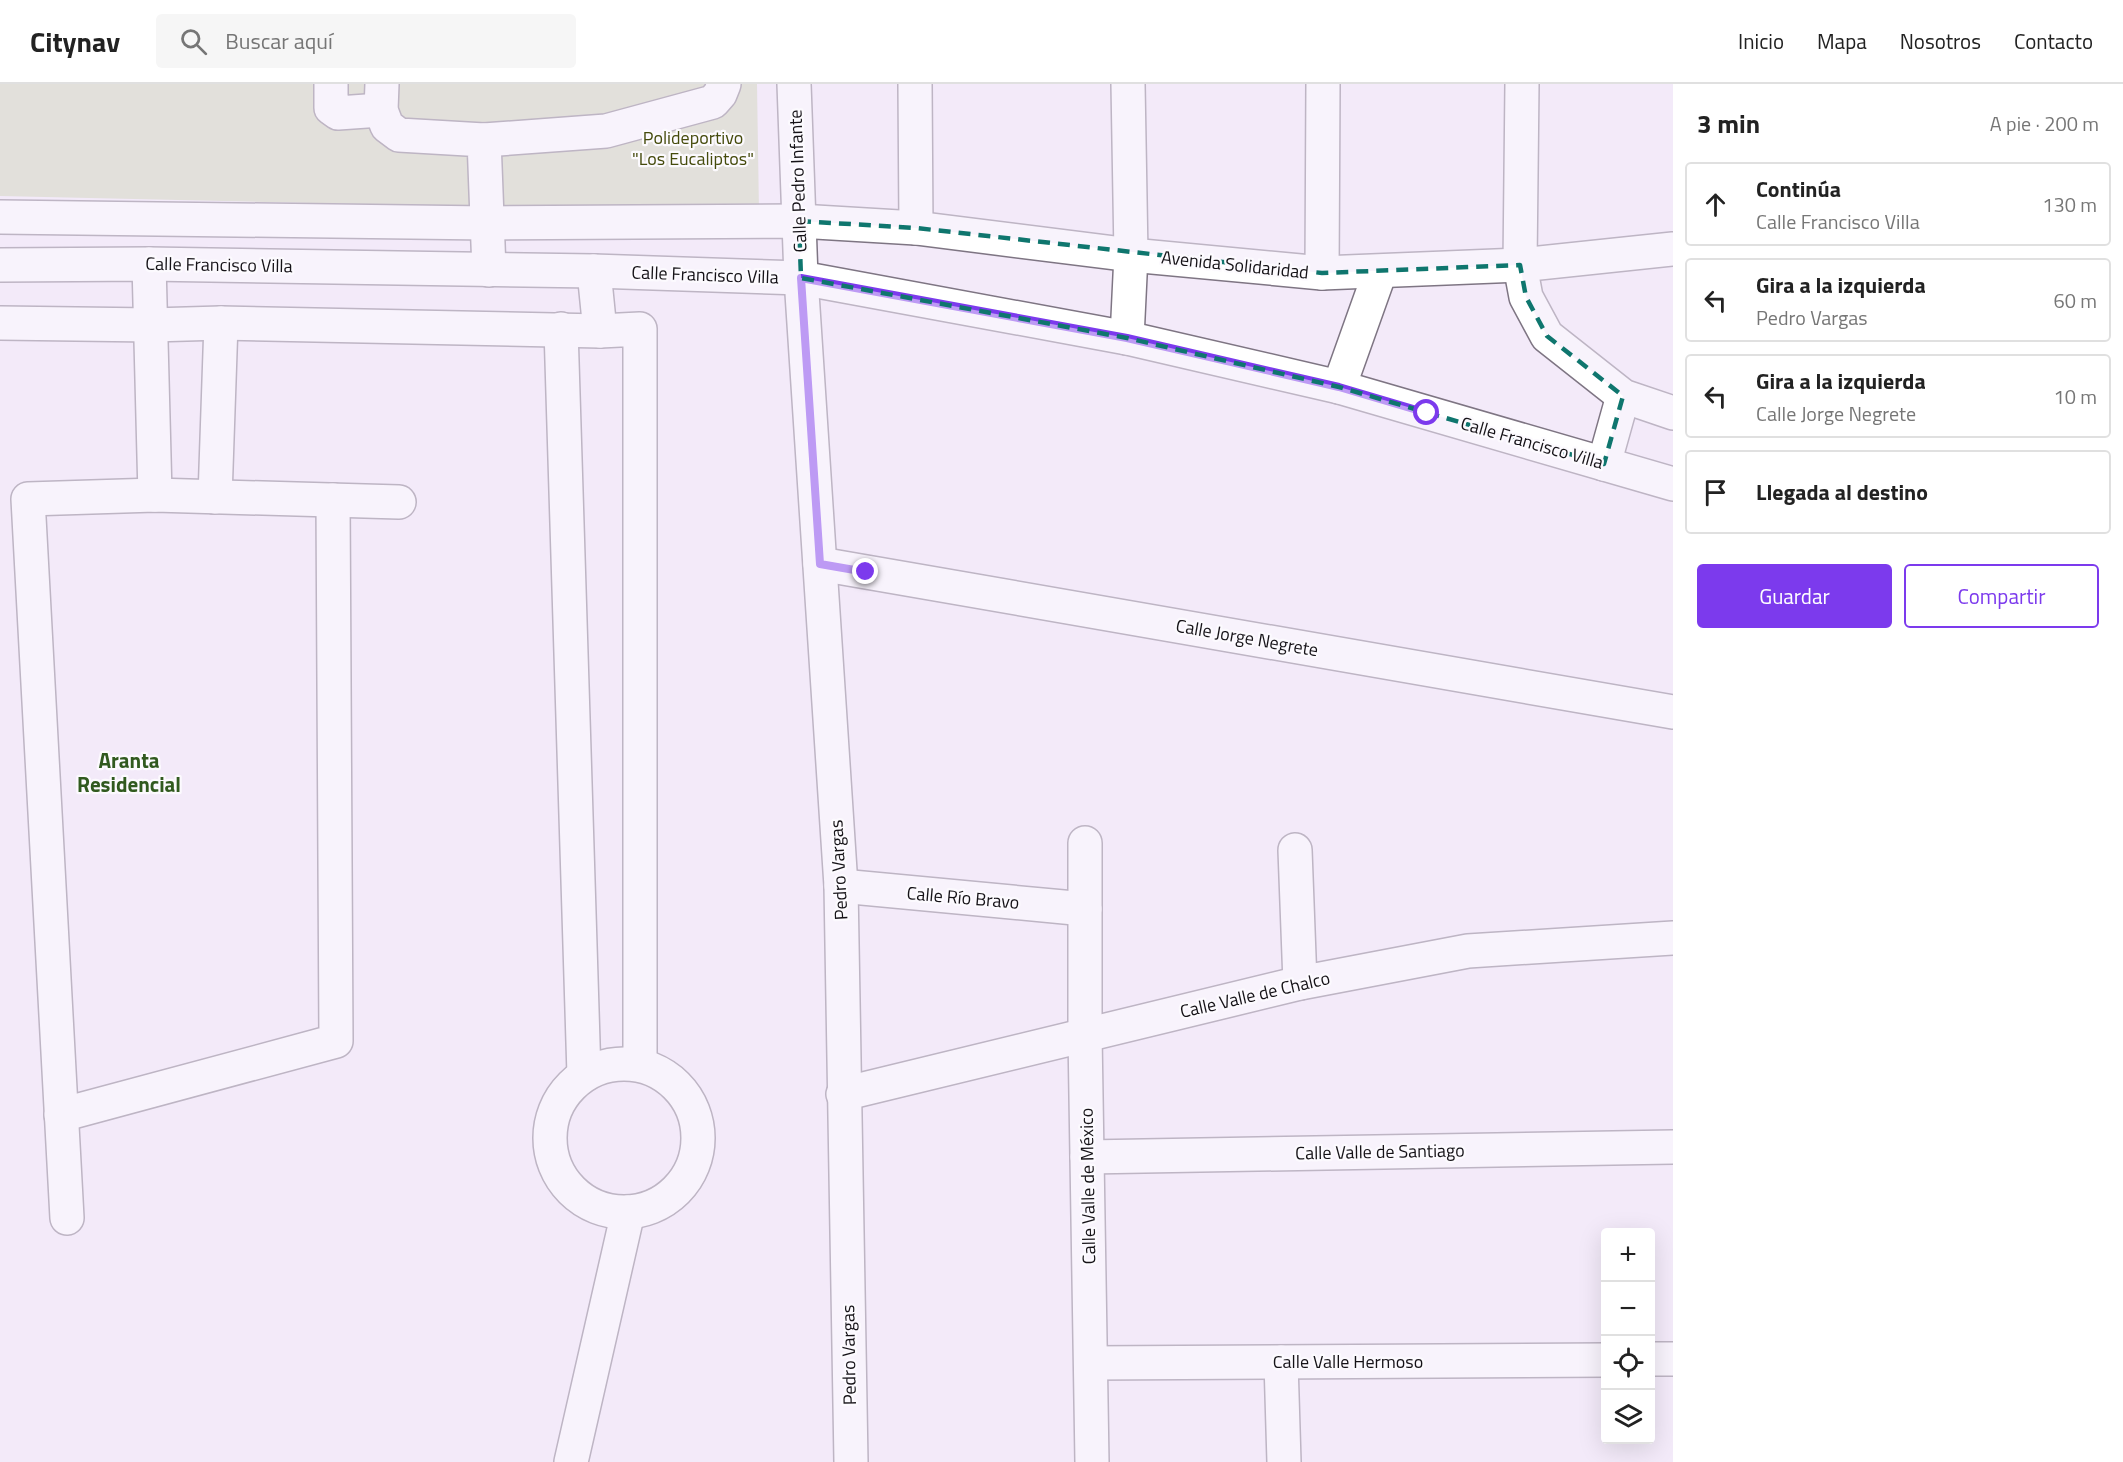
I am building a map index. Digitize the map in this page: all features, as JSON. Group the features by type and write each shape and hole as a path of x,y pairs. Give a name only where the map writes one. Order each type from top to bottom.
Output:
{"street":[{"path":"331,84 330,108 338,113 381,97 387,126 399,135 484,140 606,131 713,102 720,94 724,84"},
{"name":"Calle Pedro Infante","path":"795,84 801,278"},
{"path":"915,84 916,228"},
{"path":"1127,338 1131,255 1128,84"},
{"path":"1322,273 1323,84"},
{"path":"1522,84 1520,265 1526,297 1547,336 1623,396 1673,413"},
{"path":"484,140 489,270"},
{"name":"Avenida Solidaridad","path":"0,217 488,223 799,221 916,228 1131,255 1322,273 1520,265 1673,249"},
{"path":"149,264 155,495"},
{"name":"Calle Francisco Villa","path":"0,265 149,264 594,271 801,278 1127,338 1339,387 1673,484"},
{"path":"594,271 600,331"},
{"path":"1339,387 1380,272"},
{"name":"Pedro Vargas","path":"801,278 842,886 843,1094 851,1462"},
{"path":"0,323 152,325 221,323 600,331 640,329 640,1064"},
{"path":"215,497 221,323"},
{"path":"561,329 584,1075"},
{"path":"1604,464 1623,396"},
{"path":"67,1218 27,499 155,495 399,502"},
{"path":"61,1115 336,1041 333,500"},
{"name":"Calle Jorge Negrete","path":"820,564 1673,712"},
{"name":"Calle Valle de México","path":"1085,843 1085,1035 1092,1462"},
{"path":"1294,850 1300,983"},
{"name":"Calle Río Bravo","path":"842,886 1085,909"},
{"name":"Calle Valle de Chalco","path":"843,1094 1300,983 1468,951 1673,938"},
{"path":"620,1063 640,1064 658,1071 674,1082 686,1097 695,1114 698,1133 697,1153 690,1172 665,1200 647,1209 628,1212 609,1211 590,1204 574,1193 561,1178 553,1161 549,1142 551,1122 558,1104 569,1088 584,1075 601,1066 620,1063"},
{"name":"Calle Valle de Santiago","path":"1087,1157 1673,1148"},
{"path":"571,1462 628,1212"},
{"path":"1655,1359 1673,1359"},
{"name":"Calle Valle Hermoso","path":"1090,1363 1601,1360"},
{"path":"1281,1362 1284,1462"}],"highlighted area":[{"path":"799,221 916,228 1322,273 1520,265 1526,297 1547,336 1623,396 1604,464 1339,387 1127,338 801,278"}],"green space":[{"name":"Polideportivo \"Los Eucaliptos\"","path":"0,84 757,84 759,213 0,196"}],"district":[{"name":"Aranta Residencial","path":"129,773"}],"route":[{"path":"866,572 820,564 801,278 1127,338 1339,387 1427,413"}]}
